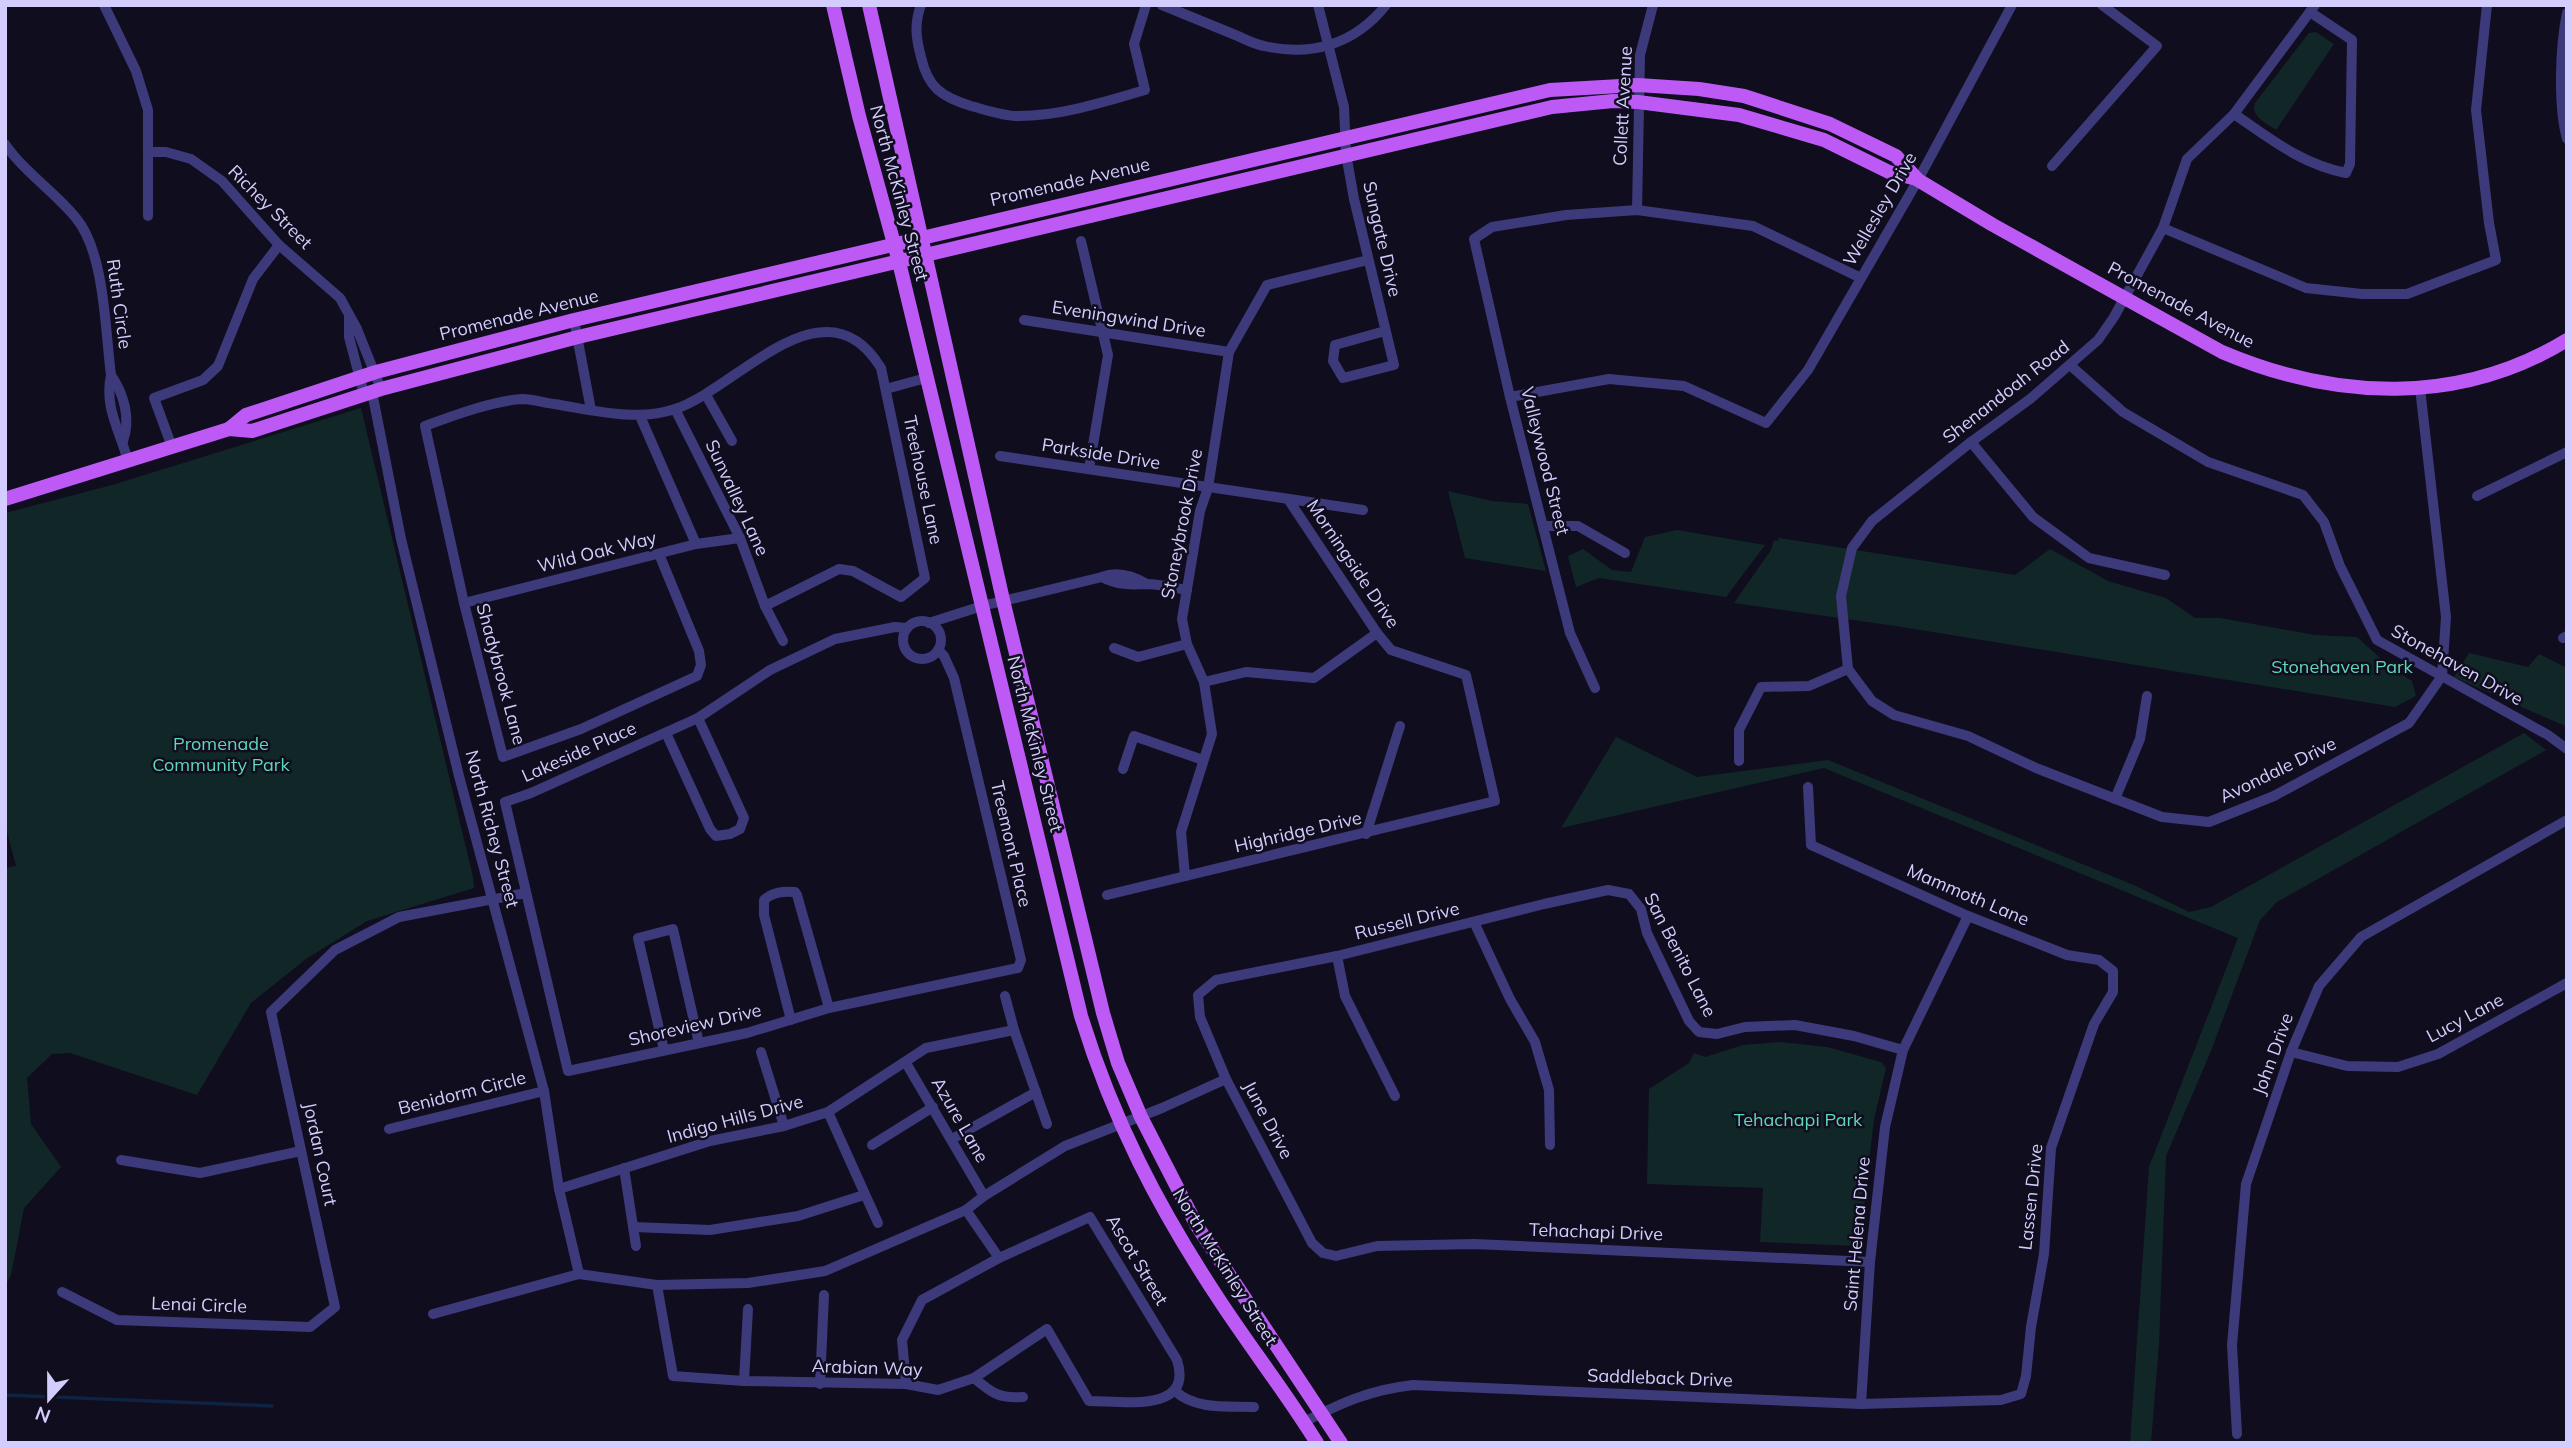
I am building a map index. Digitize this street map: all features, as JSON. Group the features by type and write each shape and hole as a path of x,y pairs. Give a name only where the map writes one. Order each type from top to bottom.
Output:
{"main road":[{"name":"North McKinley Street","path":"833,5 859,116 900,262 1081,1016 1096,1063 1121,1125 1179,1237 1317,1443"},
{"name":"North McKinley Street","path":"869,5 1003,600 1103,1013 1118,1063 1141,1117 1196,1226 1341,1443"},
{"name":"Promenade Avenue","path":"5,499 229,429 246,415 376,372 574,320 1550,90 1638,85 1699,89 1744,96 1830,124 1896,156 1918,180"},
{"name":"Promenade Avenue","path":"229,429 252,431 372,392 578,337 1346,154 1552,107 1613,102 1638,102 1739,115 1824,141 1889,172 1918,180 1993,225 2222,352 2275,372 2370,389 2420,388 2463,383 2496,374 2526,363 2567,340"}],"street":[{"path":"104,5 136,71 148,110 148,216"},
{"path":"921,5 915,23 923,65 930,83 945,97 989,111 1021,116 1064,110 1145,90 1134,44 1146,5"},
{"path":"1162,5 1263,46 1295,49 1328,47 1374,20 1386,5"},
{"name":"Sungate Drive","path":"1318,5 1344,107 1346,154 1394,365 1343,378 1333,361 1335,345 1385,331"},
{"name":"Collett Avenue","path":"1637,210 1640,55 1653,5"},
{"name":"Wellesley Drive","path":"1510,397 1609,379 1684,386 1766,423 1808,370 1918,180 2012,5"},
{"path":"2052,166 2157,46 2102,5"},
{"path":"2163,228 2306,288 2362,294 2407,294 2496,260 2476,110 2487,5"},
{"path":"2234,114 2293,155 2321,168 2346,173 2350,164 2352,40 2313,8"},
{"name":"Shenandoah Road","path":"1848,668 1841,596 1852,548 1872,521 1971,442 2031,399 2098,340 2125,298 2163,228 2187,159 2234,114 2313,8"},
{"path":"2567,13 2562,36 2563,124 2567,139"},
{"name":"Ruth Circle","path":"5,144 88,234 96,260 111,376 107,392 116,429 123,441 128,461"},
{"name":"Richey Street","path":"148,152 166,152 191,159 222,181 279,245 340,298 376,372 372,392"},
{"path":"1637,210 1753,226 1861,278"},
{"name":"Valleywood Street","path":"1595,688 1570,633 1510,397 1474,239 1492,227 1566,215 1637,210"},
{"path":"1081,241 1108,355 1089,470"},
{"path":"172,447 154,398 203,380 218,366 253,279 279,245"},
{"name":"Stoneybrook Drive","path":"1185,876 1181,832 1212,734 1203,682 1187,644 1182,618 1200,511 1208,488 1229,352 1267,285 1368,260"},
{"name":"Richey Street","path":"349,317 349,337 359,378 372,392"},
{"path":"574,320 591,410"},
{"name":"Eveningwind Drive","path":"1024,320 1229,352"},
{"name":"Treehouse Lane","path":"435,478 425,426 466,411 523,399 640,416 675,409 706,395 751,362 793,339 819,332 849,337 872,354 881,368 925,578 901,597 853,571 839,569 765,606"},
{"name":"Stonehaven Drive","path":"2071,366 2123,412 2207,462 2303,495 2324,522 2340,566 2377,640 2543,732 2567,749"},
{"path":"886,389 926,377"},
{"path":"2420,388 2446,617 2442,676"},
{"name":"North Richey Street","path":"372,392 401,539 459,776 544,1091 559,1189 579,1274"},
{"path":"706,395 732,441"},
{"name":"Sunvalley Lane","path":"675,409 740,538 765,606 783,641"},
{"path":"640,416 696,544"},
{"path":"1971,442 2033,517 2089,558 2165,575"},
{"path":"2477,496 2567,452"},
{"name":"Parkside Drive","path":"1000,456 1363,510"},
{"name":"Shadybrook Lane","path":"435,478 503,757 580,729 697,676 701,664 699,651 659,554"},
{"name":"Morningside Drive","path":"1288,499 1391,650 1466,675 1495,801"},
{"path":"1543,526 1578,526 1625,553"},
{"name":"Wild Oak Way","path":"464,604 696,544 740,538"},
{"name":"Lakeside Place","path":"526,892 505,802 531,793 698,718 770,670 835,639 895,627 907,628 917,622 929,623 1003,600 1102,578 1112,573 1127,575 1146,584 1187,590"},
{"path":"907,628 903,646 910,656 928,659 941,644 939,632 929,623"},
{"path":"1203,682 1246,672 1314,678 1377,633"},
{"path":"1114,648 1138,657 1187,644"},
{"name":"Treemont Place","path":"937,985 1018,968 1021,960 954,677 944,656 938,650"},
{"path":"1739,761 1739,730 1761,687 1809,686 1848,668"},
{"name":"Avondale Drive","path":"1848,668 1872,701 1894,715 1968,736 2036,768 2162,817 2209,822 2274,796 2409,723 2442,676"},
{"path":"2115,799 2140,739 2147,695"},
{"path":"666,733 710,829 716,836 740,829 744,818 698,718"},
{"path":"1366,834 1400,726"},
{"path":"1123,769 1134,736 1203,760"},
{"name":"Mammoth Lane","path":"1808,787 1811,845 1968,916 2067,955 2099,960 2113,971"},
{"name":"Highridge Drive","path":"1107,895 1495,801"},
{"name":"John Drive","path":"2237,1434 2232,1345 2246,1184 2291,1052 2319,986 2361,937 2567,820"},
{"name":"Russell Drive","path":"1198,995 1216,980 1337,956 1608,890 1629,894"},
{"path":"791,1020 764,915 764,900 769,895 783,891 795,892 797,895 829,1008"},
{"path":"492,899 526,892"},
{"name":"Shoreview Drive","path":"526,892 568,1071 747,1033 829,1008 937,985"},
{"name":"San Benito Lane","path":"1629,894 1641,909 1647,933 1689,1021 1699,1032 1717,1034 1745,1027 1795,1025 1854,1036 1903,1050"},
{"name":"Jordan Court","path":"334,1307 271,1012 335,950 399,917 492,899"},
{"name":"Saint Helena Drive","path":"1861,1404 1870,1262 1885,1126 1903,1050 1968,916"},
{"path":"1474,922 1510,999 1535,1042 1549,1090 1550,1145"},
{"path":"664,1050 638,938 673,929 699,1043"},
{"path":"1337,956 1345,996 1395,1096"},
{"name":"Lassen Drive","path":"2021,1395 2044,1254 2051,1148 2094,1024 2113,992 2113,971"},
{"name":"Lucy Lane","path":"2291,1052 2347,1066 2399,1067 2438,1054 2567,984"},
{"name":"June Drive","path":"1198,995 1200,1017 1226,1079 1312,1243 1323,1253"},
{"path":"1005,996 1046,1124"},
{"name":"Indigo Hills Drive","path":"559,1189 710,1141 784,1126 828,1112 926,1048 1014,1030"},
{"path":"761,1052 784,1126"},
{"name":"Azure Lane","path":"906,1063 984,1196"},
{"path":"433,1314 579,1274 657,1285 748,1283 825,1271 965,1210 1065,1146 1141,1117 1226,1079"},
{"name":"Benidorm Circle","path":"389,1129 544,1091"},
{"path":"952,1139 1036,1092"},
{"path":"872,1145 933,1107"},
{"path":"828,1112 878,1223"},
{"path":"121,1160 200,1173 301,1151"},
{"path":"624,1168 636,1246"},
{"path":"633,1227 710,1230 798,1216 864,1195"},
{"path":"906,1384 902,1340 922,1300 999,1258 965,1210"},
{"name":"Ascot Street","path":"999,1258 1090,1217 1177,1360 1181,1372 1175,1391"},
{"name":"Tehachapi Drive","path":"1323,1253 1336,1256 1377,1246 1474,1244 1870,1262"},
{"name":"Arabian Way","path":"657,1285 673,1376 820,1384 906,1384 938,1390 974,1378 1047,1329 1089,1401 1150,1401 1167,1398 1175,1391"},
{"name":"Lenai Circle","path":"62,1292 117,1320 310,1327 334,1307"},
{"path":"820,1384 824,1296"},
{"path":"744,1381 748,1308"},
{"path":"974,1378 990,1391 1006,1398 1023,1397"},
{"name":"Saddleback Drive","path":"1304,1422 1339,1404 1381,1389 1413,1385 1861,1404 2001,1400 2021,1395"},
{"path":"1175,1391 1194,1403 1254,1407"}],"green space":[{"path":"2316,32 2334,44 2276,130 2257,115 2255,103 2309,33"},
{"name":"Promenade Community Park","path":"361,408 474,888 367,921 306,959 251,1003 197,1095 70,1053 52,1054 27,1078 31,1124 61,1167 24,1208 11,1275 5,1286 5,868 16,866 5,824 5,513 112,485"},
{"path":"1448,491 1492,501 1528,504 1546,571 1465,558"},
{"path":"1677,530 1765,545 1726,597 1599,578 1576,587 1568,556 1583,549 1612,570 1631,572 1645,537"},
{"name":"Stonehaven Park","path":"1779,538 2015,575 2050,549 2108,581 2166,598 2195,618 2220,618 2315,635 2357,637 2389,666 2412,681 2416,696 2395,707 1896,626 1734,603 1771,550 1774,540"},
{"path":"2469,653 2528,667 2539,654 2567,668 2567,727 2454,677"},
{"path":"2524,733 2546,750 2277,902 2260,920 2211,1051 2166,1156 2159,1344 2151,1443 2130,1443 2149,1167 2238,938 1824,768 1561,828 1616,737 1697,777 1828,760 2136,886 2189,912 2211,907"},
{"name":"Tehachapi Park","path":"1781,1042 1827,1047 1881,1062 1886,1068 1874,1119 1860,1240 1855,1246 1760,1242 1763,1188 1647,1184 1649,1089 1689,1063 1694,1053 1705,1057 1743,1045"}],"waterway":[{"path":"5,1395 272,1406"}]}
